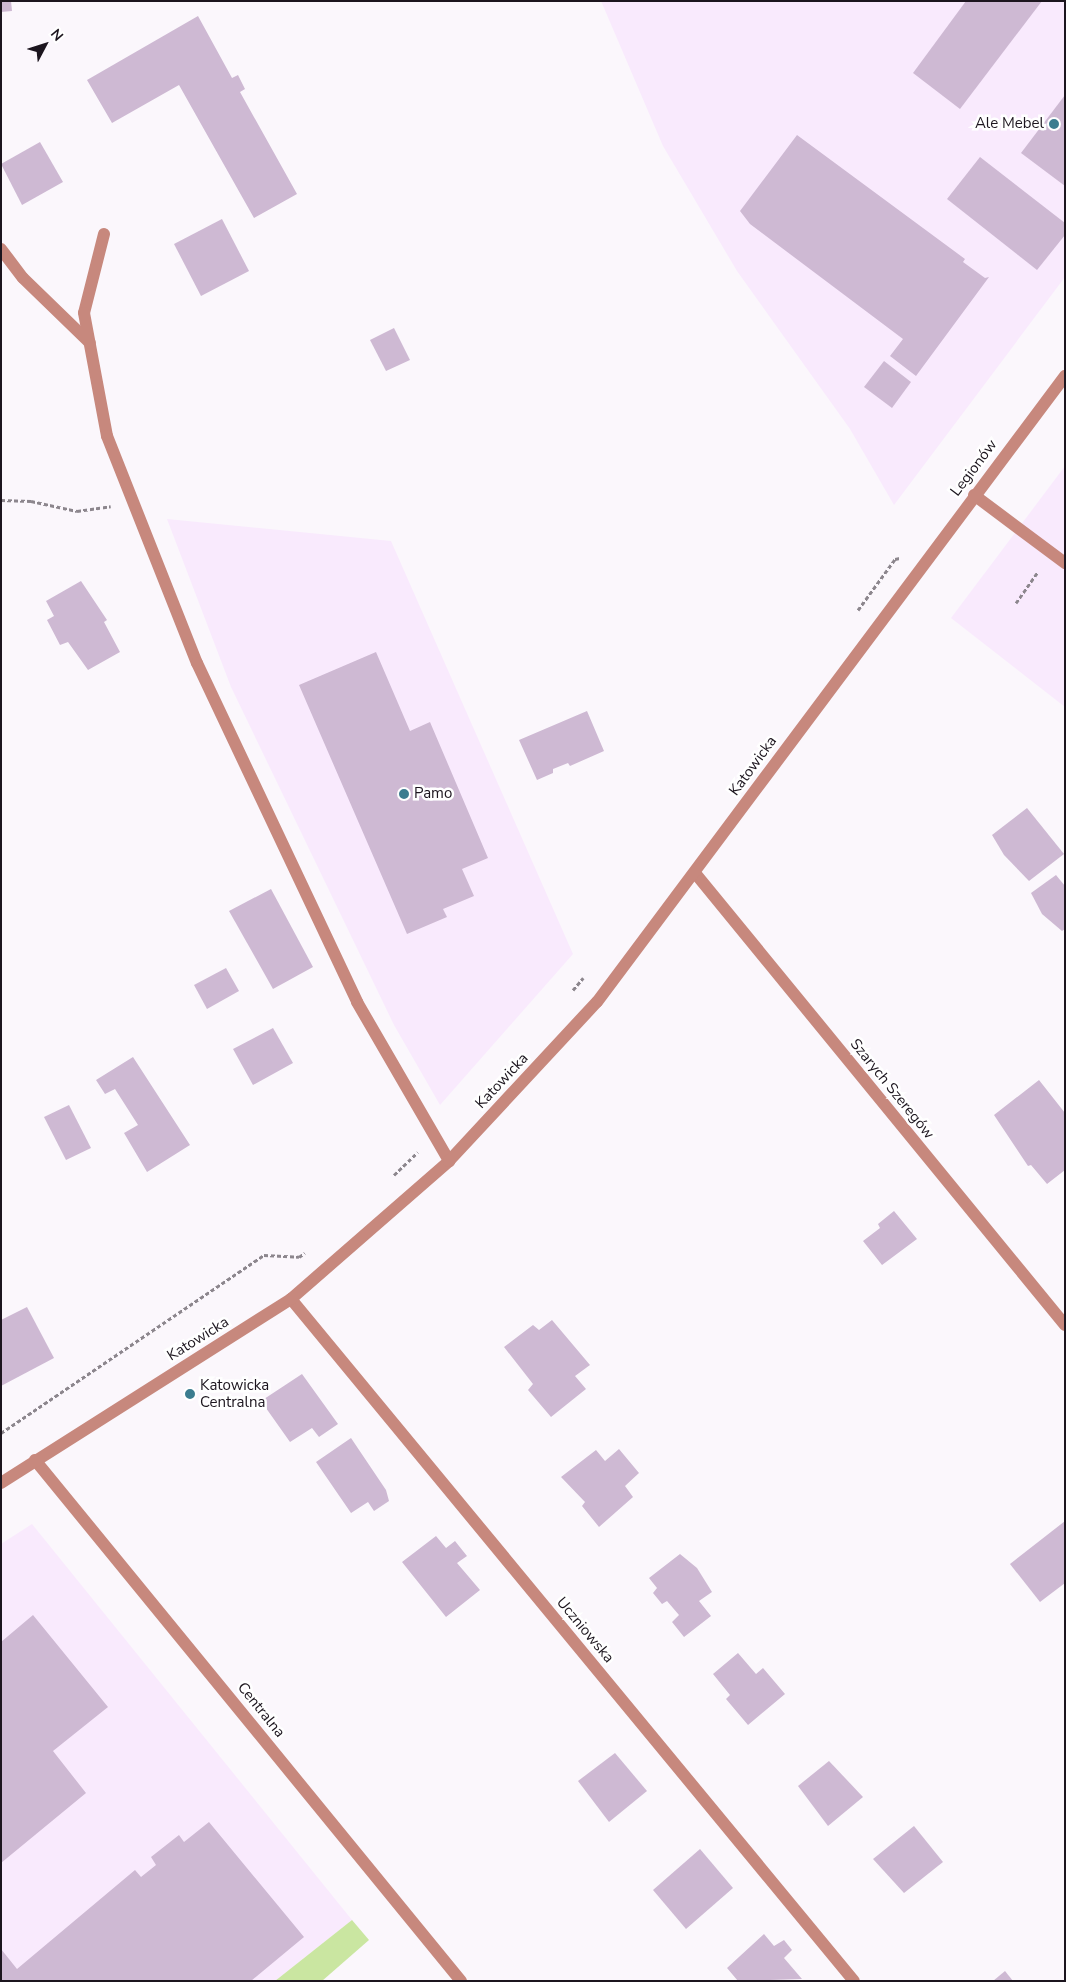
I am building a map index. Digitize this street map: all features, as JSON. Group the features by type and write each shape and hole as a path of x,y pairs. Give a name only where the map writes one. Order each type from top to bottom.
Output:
{"street":[{"path":"104,234 84,313 107,436 198,663 349,984 449,1161"},
{"path":"1,249 24,278 90,343"},
{"name":"Legionów","path":"910,580 1065,376"},
{"path":"974,495 1065,563"},
{"name":"Katowicka","path":"1,1483 291,1300 449,1161 596,1002 695,873 910,580"},
{"name":"Szarych Szeregów","path":"695,873 1065,1325"},
{"name":"Uczniowska","path":"291,1300 854,1981"},
{"name":"Centralna","path":"35,1460 461,1981"}],"path":[{"path":"1,500 31,501 77,511 118,505 132,498"},
{"path":"855,614 895,559 929,555"},
{"path":"1016,603 1034,576"},
{"path":"570,994 588,972"},
{"path":"391,1177 435,1136"},
{"path":"1,1433 264,1255 299,1257 313,1247"}],"shaded area":[{"path":"601,1 1065,1 1065,277 894,505 850,429 737,271 663,146"},
{"path":"1065,466 1065,707 951,618"},
{"path":"167,519 391,541 573,954 440,1105 394,1025 231,687"},
{"path":"32,1524 352,1920 275,1981 1,1981 1,1544"}],"green space":[{"path":"352,1920 369,1940 322,1981 275,1981"}],"building":[{"path":"1,1 11,1 12,11 1,12"},
{"path":"966,1 1042,1 960,109 913,73"},
{"path":"198,16 232,78 238,75 245,89 240,92 297,194 254,218 179,85 112,123 87,80"},
{"name":"Ale Mebel","path":"1065,95 1065,186 1021,153"},
{"path":"797,135 965,259 963,262 985,278 989,277 916,376 890,356 903,339 750,224 740,211"},
{"path":"40,142 63,182 22,205 1,164"},
{"path":"980,157 1065,223 1065,235 1037,270 947,199"},
{"path":"222,219 249,271 201,296 174,244"},
{"path":"394,328 410,360 386,371 370,340"},
{"path":"884,361 911,382 892,408 864,387"},
{"path":"81,581 107,620 104,622 120,652 88,670 68,642 60,645 47,620 54,616 46,601"},
{"name":"Pamo","path":"376,652 410,731 430,722 488,858 462,869 474,896 443,909 447,917 407,934 299,685"},
{"path":"587,711 604,751 570,766 568,763 553,769 553,773 537,780 519,740"},
{"path":"1027,808 1064,854 1029,881 1004,855 992,835"},
{"path":"1056,875 1065,886 1065,929 1062,931 1042,914 1031,893"},
{"path":"271,889 313,967 273,989 229,911"},
{"path":"226,968 239,991 207,1009 194,985"},
{"path":"273,1028 293,1063 253,1085 233,1049"},
{"path":"133,1057 190,1145 147,1172 124,1133 138,1125 115,1089 105,1094 96,1080"},
{"path":"1039,1080 1065,1113 1065,1170 1047,1184 1031,1165 1028,1166 994,1115"},
{"path":"69,1105 91,1148 66,1160 44,1117"},
{"path":"894,1211 917,1239 882,1265 863,1241 880,1228 878,1224"},
{"path":"27,1307 54,1358 1,1386 1,1320"},
{"path":"552,1320 590,1365 575,1376 586,1389 551,1417 528,1390 533,1384 504,1347 533,1325 539,1330"},
{"path":"302,1374 338,1424 319,1437 312,1428 290,1442 261,1401"},
{"path":"351,1438 386,1490 389,1501 374,1511 368,1502 351,1513 316,1462"},
{"path":"619,1449 639,1473 625,1486 633,1497 599,1527 582,1506 585,1502 561,1477 596,1450 605,1461"},
{"path":"1065,1521 1065,1583 1040,1602 1010,1564"},
{"path":"436,1536 446,1548 455,1541 467,1556 457,1563 480,1590 446,1617 402,1562"},
{"path":"680,1554 697,1568 712,1592 699,1601 711,1616 684,1637 672,1622 679,1615 667,1601 662,1604 653,1593 657,1588 649,1578"},
{"path":"33,1615 108,1707 53,1751 86,1793 1,1863 1,1642"},
{"path":"738,1653 756,1674 763,1668 785,1694 748,1725 726,1699 730,1695 713,1674"},
{"path":"615,1753 647,1791 609,1822 578,1781"},
{"path":"829,1761 863,1797 828,1826 798,1786"},
{"path":"209,1822 304,1937 251,1981 1,1981 1,1949 17,1969 135,1870 141,1877 156,1865 151,1857 179,1835 184,1842"},
{"path":"914,1826 943,1862 904,1893 873,1859"},
{"path":"700,1849 733,1888 686,1929 653,1890"},
{"path":"764,1934 774,1946 784,1940 792,1950 784,1958 802,1979 738,1981 727,1968"},
{"path":"1005,1971 1013,1981 993,1981"}],"place":[{"name":"Ale Mebel","path":"1054,124"},
{"name":"Pamo","path":"404,794"},
{"name":"Katowicka Centralna","path":"190,1394"}]}
